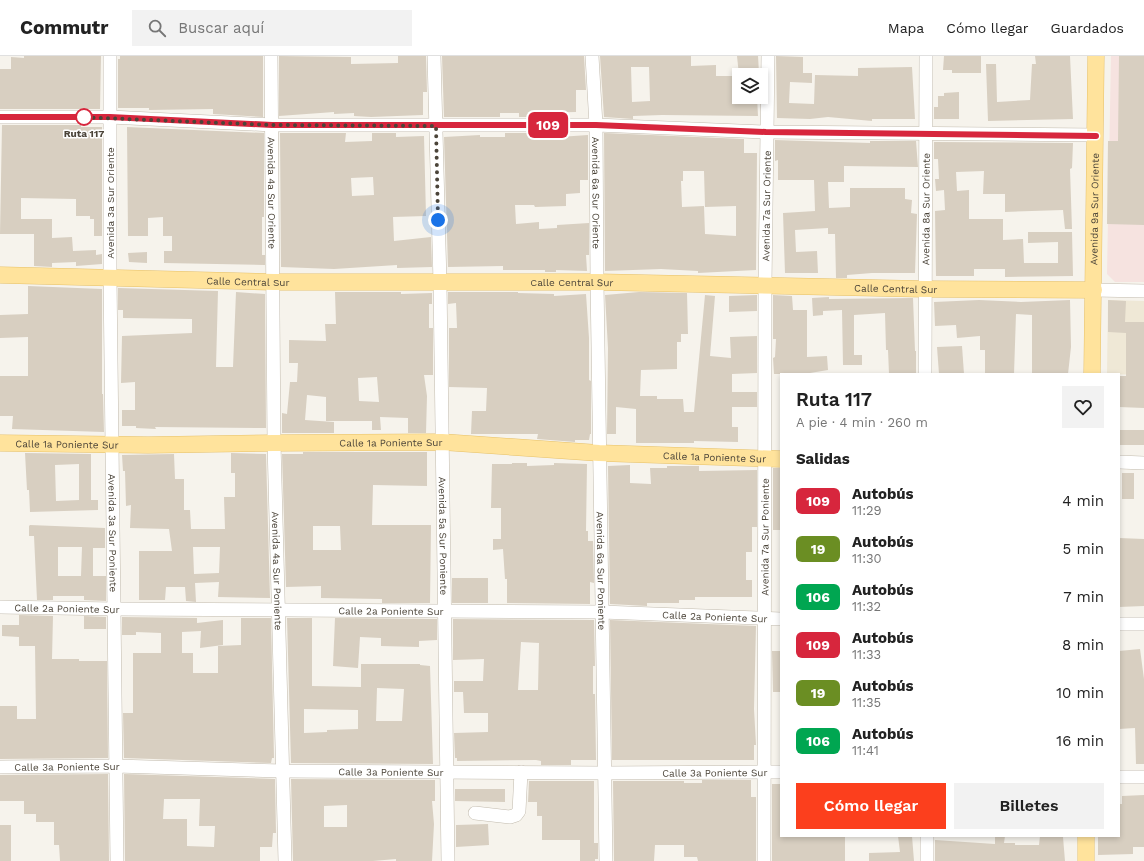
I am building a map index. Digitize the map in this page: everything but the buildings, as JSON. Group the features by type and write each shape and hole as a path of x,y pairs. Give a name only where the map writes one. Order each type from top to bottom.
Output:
{"main road":[{"name":"Avenida 9a Sur Oriente","path":"1092,373 1096,56"},
{"name":"Calle Central Sur","path":"0,275 274,282 597,282 925,289 1094,290"},
{"name":"Calle 1a Poniente Sur","path":"0,443 169,445 274,442 442,442 599,453 780,459"},
{"path":"1086,837 1086,861"}],"street":[{"name":"Avenida 3a Sur Oriente","path":"110,56 110,277"},
{"name":"Avenida 4a Sur Oriente","path":"271,56 274,282"},
{"name":"Avenida 5a Sur Poniente","path":"434,56 440,283 448,861"},
{"name":"Avenida 6a Sur Oriente","path":"592,56 596,125 597,282"},
{"name":"Avenida 7a Sur Oriente","path":"765,285 768,56"},
{"name":"Avenida 8a Sur Oriente","path":"925,373 926,56"},
{"path":"0,117 110,117 272,125 596,125 766,132 1096,136"},
{"name":"Avenida 3a Sur Poniente","path":"110,277 117,861"},
{"name":"Avenida 4a Sur Poniente","path":"274,282 274,442 285,861"},
{"name":"Avenida 6a Sur Poniente","path":"597,282 606,861"},
{"name":"Avenida 7a Sur Poniente","path":"764,861 765,285"},
{"name":"Calle Central Sur","path":"1094,290 1144,291"},
{"path":"1120,462 1144,463"},
{"name":"Calle 2a Poniente Sur","path":"0,607 114,610 602,612 780,619"},
{"path":"1120,624 1144,624"},
{"name":"Calle 3a Poniente Sur","path":"0,767 116,766 283,771 605,773 780,772"},
{"path":"475,813 510,816 516,815 519,812 522,772"},
{"path":"1120,777 1144,777"},
{"path":"927,837 927,861"}],"shaded area":[{"path":"1111,56 1144,56 1144,282 1115,282 1107,274"},
{"path":"1108,300 1144,301 1144,375 1107,373"}],"bus line":[{"name":"109","path":"0,117 110,117 272,125 596,125 766,132 1096,136"}],"place":[{"name":"Ruta 117","path":"84,117"}],"route":[{"path":"84,117 78,117 110,117 272,125 436,126 438,220"}]}
